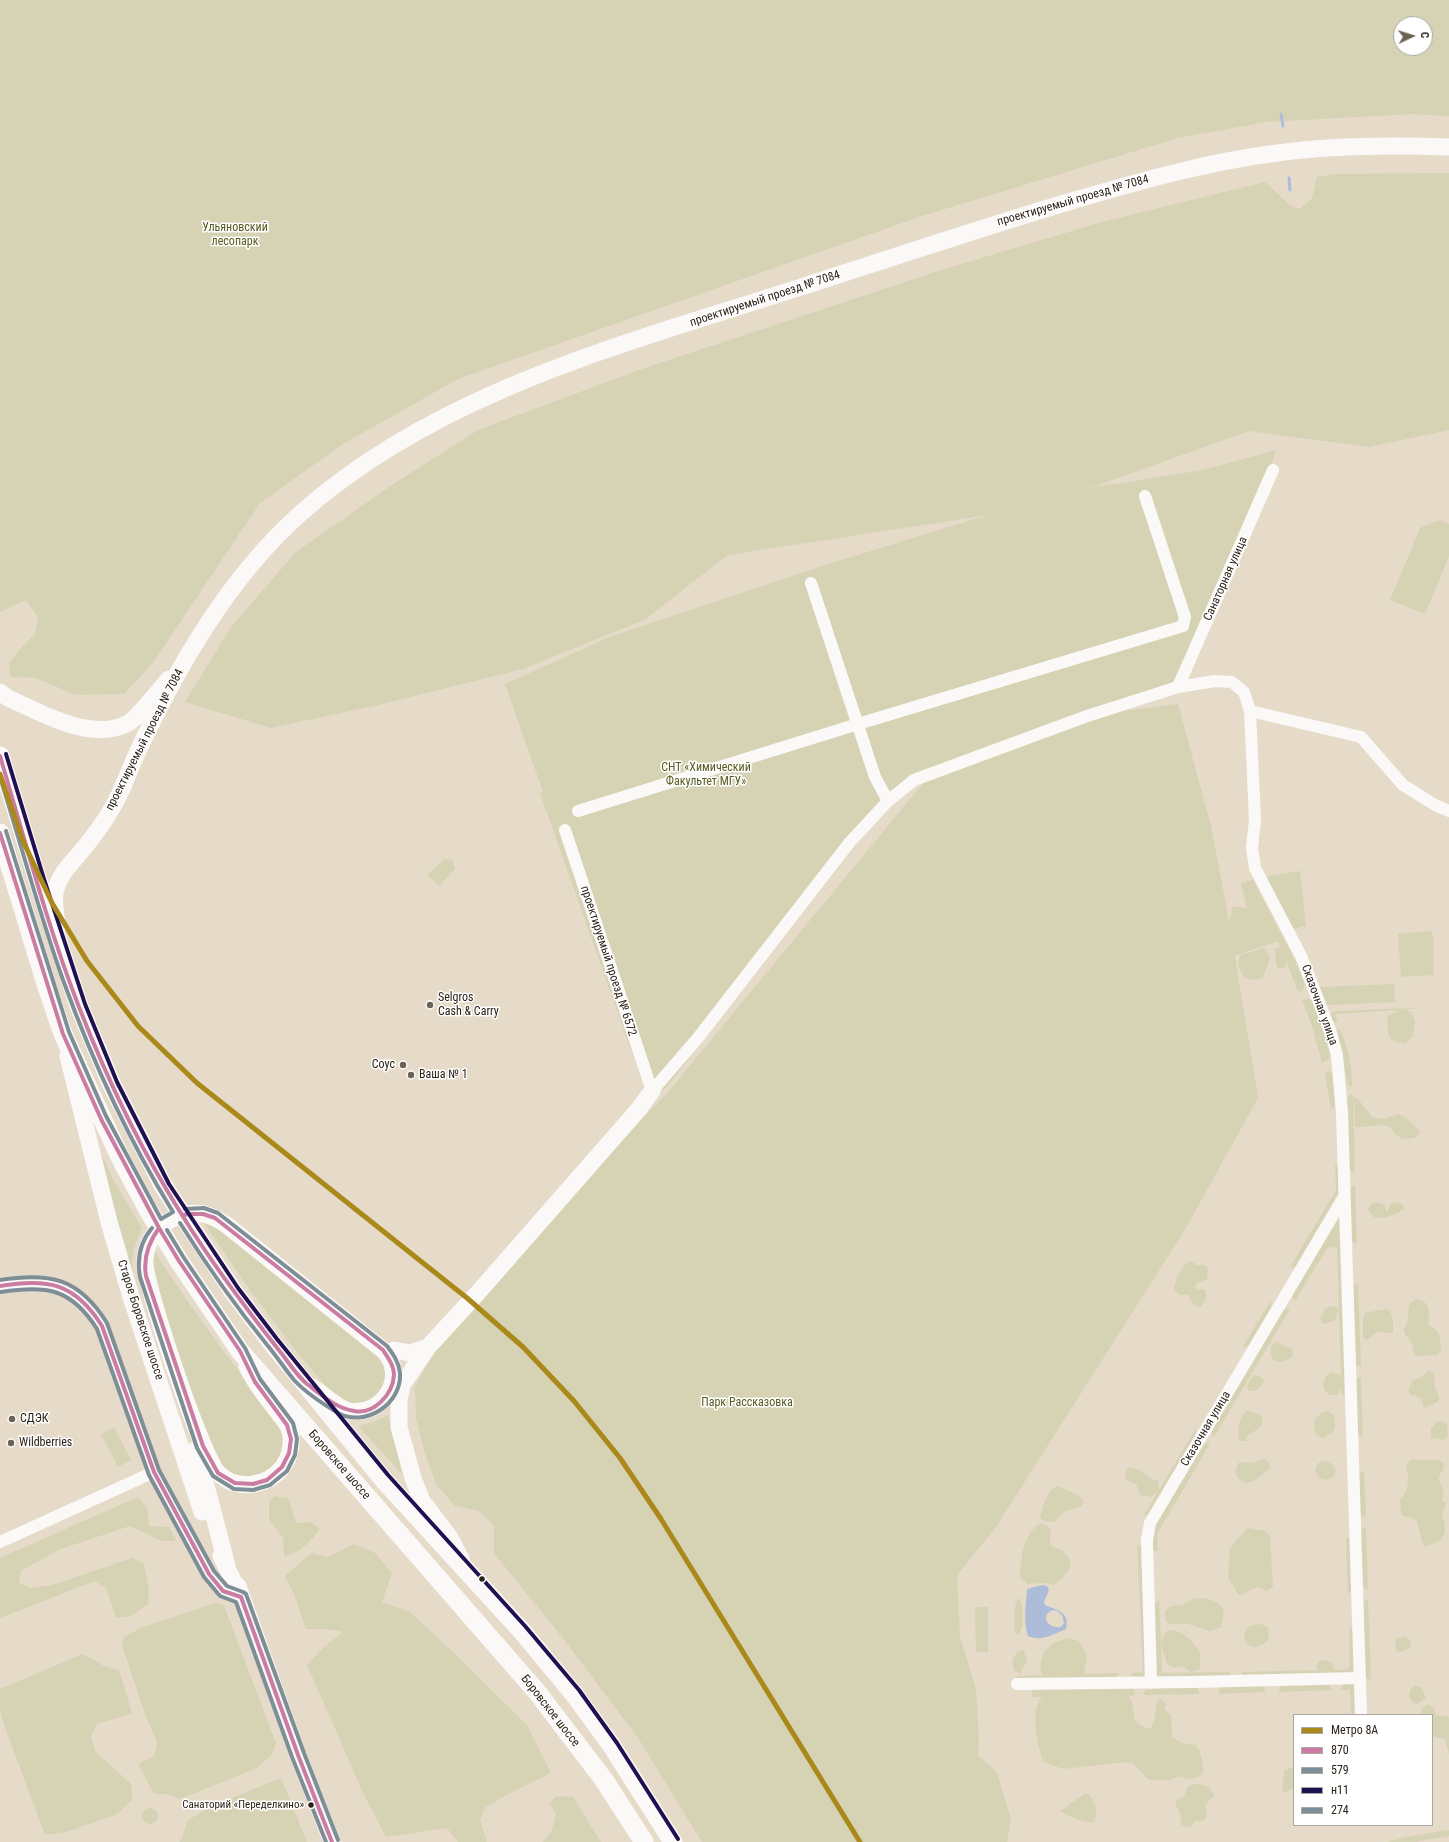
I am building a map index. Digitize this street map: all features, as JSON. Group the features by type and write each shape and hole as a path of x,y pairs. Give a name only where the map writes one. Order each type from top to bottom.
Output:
{"main road":[{"name":"Боровское шоссе","path":"0,756 58,945 79,1006 100,1059 134,1132 158,1176 200,1244 232,1291 383,1479 531,1642 591,1716 640,1787 673,1842"},
{"name":"Боровское шоссе","path":"0,833 44,978 63,1034 101,1118 147,1208 179,1261 240,1351 537,1692 604,1780 644,1842"}],"street":[{"name":"проектируемый проезд № 7084","path":"58,945 55,893 65,869 88,843 118,798 138,751 184,663 211,618 255,559 301,513 360,467 421,429 490,394 564,365 993,225 1141,180 1206,165 1277,153 1344,147 1449,147"},
{"name":"Санаторная улица","path":"1178,686 1274,470"},
{"path":"578,811 858,724 1183,626 1185,617 1145,496"},
{"path":"811,583 875,777 888,801"},
{"name":"проектируемый проезд № 7084","path":"0,692 8,698 70,725 90,730 116,727 130,722 184,663"},
{"name":"Сказочная улица","path":"652,1091 697,1038 850,842 888,801 914,780 1087,716 1178,686 1214,681 1232,682 1244,692 1250,711 1255,820 1252,848 1255,868 1301,956 1334,1044 1342,1113 1361,1714"},
{"path":"1250,711 1361,736 1404,785 1435,806 1449,810"},
{"name":"проектируемый проезд № 6572","path":"565,830 652,1091"},
{"name":"Старое Боровское шоссе","path":"63,1034 109,1222 131,1297 212,1541 227,1566 241,1597"},
{"path":"402,1385 428,1346 476,1296 638,1110 652,1091"},
{"name":"Сказочная улица","path":"1151,1683 1147,1540 1150,1523 1344,1197"},
{"path":"227,1566 203,1474 145,1268 147,1249 155,1233 164,1223 179,1216 194,1214 211,1216 228,1226 289,1270 394,1350 402,1366 402,1385 399,1400 399,1427 413,1478 422,1501 450,1538 469,1573"},
{"path":"289,1270 383,1350 393,1365 393,1382 388,1395 376,1405 361,1411 349,1411 342,1408 302,1379"},
{"path":"0,1286 32,1281 61,1287 88,1304 95,1312 102,1326 154,1472 208,1574 223,1591 241,1597"},
{"path":"394,1350 410,1353 428,1346"},
{"path":"181,1398 203,1446 218,1473 226,1479 238,1484 253,1484 267,1480 279,1471 288,1458 291,1439 289,1429 255,1382 240,1351"},
{"path":"203,1446 224,1540 241,1597 298,1755 332,1842"},
{"path":"0,1542 154,1472"},
{"path":"1017,1684 1151,1683 1360,1678"}],"green space":[{"name":"Ульяновский лесопарк","path":"0,0 1449,0 1449,116 1412,114 1266,122 1178,138 922,216 458,379 343,444 260,503 153,663 124,694 76,695 36,678 10,677 9,663 35,634 38,617 26,600 0,612"},
{"name":"СНТ «Химический Факультет МГУ»","path":"1449,173 1449,430 1369,447 1249,431 1090,488 1203,470 1276,450 1269,473 1173,682 907,780 666,1088 647,1095 540,793 543,792 505,684 612,636 825,565 988,515 728,555 644,620 523,669 378,705 271,728 185,702 231,627 296,552 389,487 478,430 639,370 938,271 1102,222 1265,182 1291,206 1300,209 1312,198 1317,177 1338,174"},
{"path":"1440,520 1449,524 1449,556 1425,614 1390,600 1420,528"},
{"name":"Парк Рассказовка","path":"1178,704 1211,826 1229,921 1233,907 1247,909 1241,883 1253,880 1295,960 1305,985 1303,990 1298,992 1287,963 1284,968 1279,969 1276,964 1275,948 1280,947 1278,941 1235,956 1258,1098 1186,1228 996,1527 957,1575 960,1637 976,1689 979,1740 978,1755 997,1772 1011,1820 1007,1842 702,1842 638,1738 565,1641 494,1553 494,1526 479,1511 455,1506 436,1484 424,1451 416,1418 415,1386 436,1350 545,1221 668,1092 925,781 1088,722 1123,711"},
{"path":"445,859 453,861 455,869 439,886 427,875"},
{"path":"1300,871 1306,926 1292,929 1266,878 1268,876"},
{"path":"1432,932 1433,935 1434,975 1401,977 1398,934"},
{"path":"1265,948 1270,957 1263,978 1252,980 1243,976 1238,965 1240,955"},
{"path":"1394,984 1395,1002 1328,1005 1320,987"},
{"path":"1308,999 1313,1002 1330,1054 1329,1059 1322,1063 1312,1026 1302,1000"},
{"path":"1441,1007 1404,1009 1411,1012 1415,1021 1413,1036 1405,1043 1394,1042 1388,1034 1387,1017 1399,1010 1335,1014 1338,1023 1333,1021 1330,1017 1334,1011"},
{"path":"1340,1029 1349,1057 1352,1086 1349,1086 1346,1079 1343,1057 1336,1032 1336,1030"},
{"path":"1330,1071 1333,1074 1335,1106 1331,1109 1325,1073"},
{"path":"1350,1094 1353,1094 1355,1173 1349,1169 1347,1099"},
{"path":"1354,1097 1359,1100 1372,1117 1384,1119 1398,1114 1405,1117 1420,1131 1418,1136 1409,1139 1403,1138 1397,1136 1390,1128 1386,1126 1355,1127"},
{"path":"101,1154 114,1181 142,1228 136,1242 132,1261 134,1282 113,1207"},
{"path":"1335,1164 1338,1167 1338,1193 1296,1266 1290,1267 1336,1190"},
{"path":"1355,1185 1357,1244 1352,1242 1351,1239 1350,1189"},
{"path":"1375,1202 1385,1205 1386,1211 1388,1211 1389,1206 1393,1202 1403,1204 1404,1209 1390,1216 1375,1218 1368,1210 1370,1205"},
{"path":"1338,1217 1340,1217 1346,1394 1342,1396 1341,1388 1337,1395 1330,1395 1324,1389 1324,1381 1328,1375 1332,1372 1341,1376 1337,1247 1327,1248 1295,1301 1292,1295"},
{"path":"202,1220 213,1223 383,1359 387,1386 360,1407 335,1397 296,1351 252,1293"},
{"path":"153,1249 214,1338 280,1423 283,1434 281,1454 277,1462 262,1474 252,1477 232,1474 226,1471 212,1455 152,1273"},
{"path":"1191,1261 1197,1265 1205,1265 1208,1268 1207,1279 1196,1284 1196,1288 1198,1290 1205,1290 1206,1293 1206,1299 1200,1307 1194,1305 1188,1295 1180,1295 1174,1290 1181,1269"},
{"path":"1358,1283 1361,1367 1356,1365 1352,1288"},
{"path":"1417,1299 1422,1300 1427,1305 1429,1312 1428,1325 1438,1332 1441,1342 1441,1351 1437,1355 1416,1356 1412,1344 1404,1331 1410,1305"},
{"path":"1270,1301 1272,1306 1249,1346 1243,1347"},
{"path":"1335,1306 1338,1309 1335,1320 1325,1324 1322,1323 1320,1319 1325,1309"},
{"path":"1284,1309 1290,1309 1214,1437 1212,1435 1212,1428"},
{"path":"1385,1309 1390,1310 1393,1321 1393,1333 1376,1332 1368,1340 1363,1338 1363,1318 1365,1313"},
{"path":"1276,1342 1293,1350 1292,1357 1282,1362 1274,1361 1271,1355 1271,1347"},
{"path":"1429,1370 1434,1373 1435,1388 1439,1397 1438,1402 1424,1408 1421,1398 1411,1395 1408,1391 1412,1381 1421,1377"},
{"path":"1254,1375 1261,1377 1264,1380 1263,1384 1256,1391 1249,1391 1247,1387 1249,1381"},
{"path":"1358,1377 1361,1377 1363,1437 1361,1437 1357,1432 1355,1382"},
{"path":"1246,1411 1259,1414 1262,1418 1262,1426 1246,1437 1246,1441 1239,1441 1238,1429 1241,1418"},
{"path":"1328,1411 1334,1415 1335,1427 1333,1431 1323,1438 1315,1432 1314,1421 1321,1413"},
{"path":"388,1415 402,1472 400,1472 358,1426 379,1420"},
{"path":"1438,1421 1443,1421 1447,1425 1448,1436 1444,1440 1431,1438 1431,1428"},
{"path":"114,1427 131,1460 118,1467 101,1434"},
{"path":"1196,1428 1196,1434 1148,1515 1144,1515"},
{"path":"1204,1443 1210,1444 1157,1534 1158,1551 1154,1551 1152,1549 1152,1530"},
{"path":"1264,1459 1267,1460 1271,1467 1257,1479 1247,1483 1239,1479 1235,1472 1239,1462 1253,1463"},
{"path":"1411,1460 1438,1460 1443,1462 1444,1468 1439,1479 1443,1491 1442,1500 1446,1504 1442,1514 1445,1532 1444,1536 1437,1542 1425,1547 1422,1542 1417,1521 1412,1518 1402,1516 1400,1500 1406,1492 1408,1480 1406,1465"},
{"path":"1325,1461 1332,1464 1336,1471 1334,1477 1325,1480 1318,1477 1315,1470 1318,1463"},
{"path":"1129,1467 1137,1469 1158,1481 1159,1490 1151,1497 1140,1495 1136,1484 1125,1480 1127,1469"},
{"path":"1364,1471 1366,1517 1361,1515 1360,1512 1359,1474"},
{"path":"1059,1486 1077,1495 1083,1500 1083,1504 1080,1507 1065,1511 1054,1522 1046,1522 1040,1518 1044,1504 1051,1490"},
{"path":"275,1496 288,1498 296,1523 311,1522 320,1529 313,1538 299,1550 284,1556 283,1538 269,1519 269,1501"},
{"path":"138,1497 147,1508 149,1526 169,1527 177,1541 162,1541 130,1526 58,1550 21,1571 19,1583 31,1588 52,1585 132,1558 144,1564 149,1589 148,1604 131,1616 116,1618 107,1590 95,1581 0,1618 0,1558"},
{"path":"1041,1523 1050,1529 1050,1544 1064,1552 1070,1562 1070,1566 1066,1574 1054,1585 1046,1583 1027,1584 1021,1579 1020,1576 1024,1546 1030,1533"},
{"path":"1247,1528 1265,1531 1270,1536 1273,1587 1267,1591 1257,1587 1241,1595 1238,1594 1228,1577 1230,1548"},
{"path":"1363,1528 1366,1528 1368,1590 1362,1586 1360,1533"},
{"path":"1346,1537 1351,1539 1353,1591 1348,1594"},
{"path":"354,1544 375,1553 392,1573 382,1602 410,1612 527,1725 551,1773 510,1793 486,1807 480,1819 487,1842 458,1842 447,1828 386,1837 364,1795 307,1665 323,1648 343,1632 327,1629 306,1629 294,1594 285,1576 311,1553 328,1557"},
{"path":"1137,1545 1141,1546 1146,1675 1143,1677 1132,1676 1130,1673 1143,1672"},
{"path":"1019,1598 1022,1607 1023,1623 1018,1635 1015,1633 1014,1616 1016,1601"},
{"path":"1206,1598 1217,1603 1222,1608 1223,1615 1221,1627 1210,1631 1188,1624 1170,1624 1166,1622 1165,1611 1170,1606 1182,1605 1192,1599"},
{"path":"1368,1599 1371,1680 1366,1678 1365,1675 1363,1605"},
{"path":"1159,1600 1161,1643 1166,1632 1175,1630 1186,1636 1200,1654 1199,1670 1191,1672 1182,1666 1174,1668 1167,1664 1161,1644 1162,1673 1231,1672 1229,1676 1158,1677 1154,1603"},
{"path":"219,1603 224,1606 276,1743 272,1755 257,1768 180,1799 166,1794 154,1794 138,1764 154,1756 157,1742 145,1714 122,1645 124,1637 143,1627"},
{"path":"975,1607 988,1607 988,1652 976,1652"},
{"path":"1262,1624 1268,1628 1269,1639 1259,1646 1250,1646 1244,1640 1248,1627"},
{"path":"1349,1627 1354,1629 1354,1672 1242,1675 1241,1672 1318,1670 1316,1665 1321,1660 1329,1661 1333,1664 1334,1670 1344,1670 1350,1667"},
{"path":"1405,1636 1411,1641 1410,1648 1400,1652 1396,1651 1395,1640"},
{"path":"1069,1638 1079,1641 1087,1656 1084,1674 1119,1673 1115,1677 1016,1679 1016,1676 1043,1675 1040,1664 1045,1651 1051,1645"},
{"path":"1023,1650 1027,1659 1020,1674 1014,1671 1012,1661 1016,1653"},
{"path":"83,1654 104,1666 119,1670 132,1713 97,1724 91,1737 96,1752 131,1784 132,1800 116,1815 66,1832 45,1835 3,1722 0,1708 0,1689"},
{"path":"1353,1683 1355,1685 1356,1714 1351,1714 1350,1690 1341,1690 1343,1684"},
{"path":"1329,1684 1332,1690 1278,1692 1281,1686"},
{"path":"1415,1685 1422,1688 1426,1698 1417,1704 1413,1703 1409,1697 1410,1690"},
{"path":"1263,1686 1266,1692 1218,1694 1220,1688 1223,1687"},
{"path":"1195,1687 1198,1689 1199,1694 1143,1695 1145,1690 1149,1689"},
{"path":"1133,1688 1135,1695 1129,1696 1132,1702 1135,1720 1150,1729 1154,1721 1156,1705 1160,1698 1167,1705 1164,1709 1171,1716 1172,1737 1181,1743 1196,1745 1202,1759 1203,1774 1191,1779 1179,1776 1171,1780 1149,1780 1132,1763 1126,1762 1063,1769 1043,1762 1037,1738 1035,1720 1038,1704 1042,1697 1031,1697 1033,1690"},
{"path":"1428,1704 1434,1708 1436,1715 1447,1716 1449,1718 1449,1754 1445,1739 1433,1736 1433,1714 1420,1714 1422,1708"},
{"path":"1293,1767 1293,1789 1285,1793 1282,1791 1284,1771"},
{"path":"281,1778 307,1842 179,1842 182,1839 187,1821 209,1807"},
{"path":"1194,1784 1206,1786 1211,1790 1214,1796 1205,1805 1207,1816 1203,1821 1195,1821 1192,1826 1187,1827 1182,1825 1179,1810 1176,1806 1176,1801 1184,1796 1188,1786"},
{"path":"1086,1793 1096,1806 1096,1818 1094,1822 1082,1821 1061,1811 1073,1802"},
{"path":"556,1796 573,1797 601,1842 543,1842 552,1830 556,1813 550,1803"},
{"path":"150,1808 157,1813 158,1816 153,1823 150,1824 143,1819 142,1816 147,1809"},
{"path":"1449,1830 1449,1836 1414,1842 1387,1842 1410,1836"}],"water":[{"path":"1042,1585 1047,1586 1049,1590 1044,1602 1045,1605 1061,1612 1064,1615 1067,1623 1066,1629 1043,1638 1033,1638 1028,1636 1025,1618 1027,1589","holes":["1054,1610 1060,1613 1063,1618 1064,1623 1061,1627 1052,1626 1046,1618 1049,1612"]}],"waterway":[{"path":"1281,114 1283,126"},
{"path":"1289,178 1290,190"}],"metro line":[{"name":"8А","path":"0,774 23,841 52,903 87,961 138,1026 197,1083 467,1298 523,1347 574,1401 620,1458 661,1519 860,1842"}],"transit line":[{"name":"н11","path":"6,754 44,879 85,1004 117,1082 169,1184 238,1288 277,1339 388,1475 525,1626 579,1690 617,1743 678,1839"},
{"name":"870","path":"0,756 47,914 67,976 79,1007 101,1061 126,1114 139,1140 182,1215"},
{"name":"579","path":"0,777 46,929 74,1010 126,1128 173,1212 161,1219 106,1116 69,1032 6,831"},
{"name":"870","path":"0,833 63,1034 101,1119 159,1228"},
{"name":"579","path":"180,1223 211,1271 233,1301 294,1380 304,1389 332,1410 348,1417 370,1415 380,1410 388,1403 395,1394 399,1384 400,1373 397,1362 387,1346 218,1213 204,1208 185,1209"},
{"name":"870","path":"191,1214 203,1214 215,1218 383,1350 392,1365 394,1375 390,1389 381,1402 369,1410 348,1410 329,1400 303,1380 253,1317 204,1250 182,1215 191,1214"},
{"name":"579","path":"152,1228 148,1233 140,1251 140,1277 197,1448 213,1476 234,1489 253,1490 270,1485 287,1471 295,1455 297,1439 293,1423 260,1379 245,1348 184,1258 167,1230"},
{"name":"870","path":"159,1228 179,1261 240,1351 255,1382 287,1425 291,1439 289,1453 282,1467 267,1480 253,1484 235,1483 218,1473 203,1446 146,1276 145,1263 147,1251 159,1228"},
{"name":"274","path":"0,1280 34,1277 48,1278 62,1282 86,1296 107,1323 159,1470 214,1571 227,1586 246,1594 304,1753 338,1840"},
{"name":"870","path":"0,1286 32,1283 59,1287 71,1292 81,1300 102,1326 154,1472 209,1574 223,1591 241,1597 298,1755 332,1842"},
{"name":"579","path":"1,1292 31,1289 56,1292 67,1297 77,1305 87,1315 97,1329 149,1475 204,1577 220,1596 236,1602 292,1757 326,1842"}],"place":[{"name":"Selgros Cash & Carry","path":"430,1005"},
{"name":"Соус","path":"403,1065"},
{"name":"Ваша № 1","path":"411,1075"},
{"name":"СДЭК","path":"12,1419"},
{"name":"Wildberries","path":"11,1443"},
{"name":"Санаторий «Переделкино»","path":"311,1805"}]}
